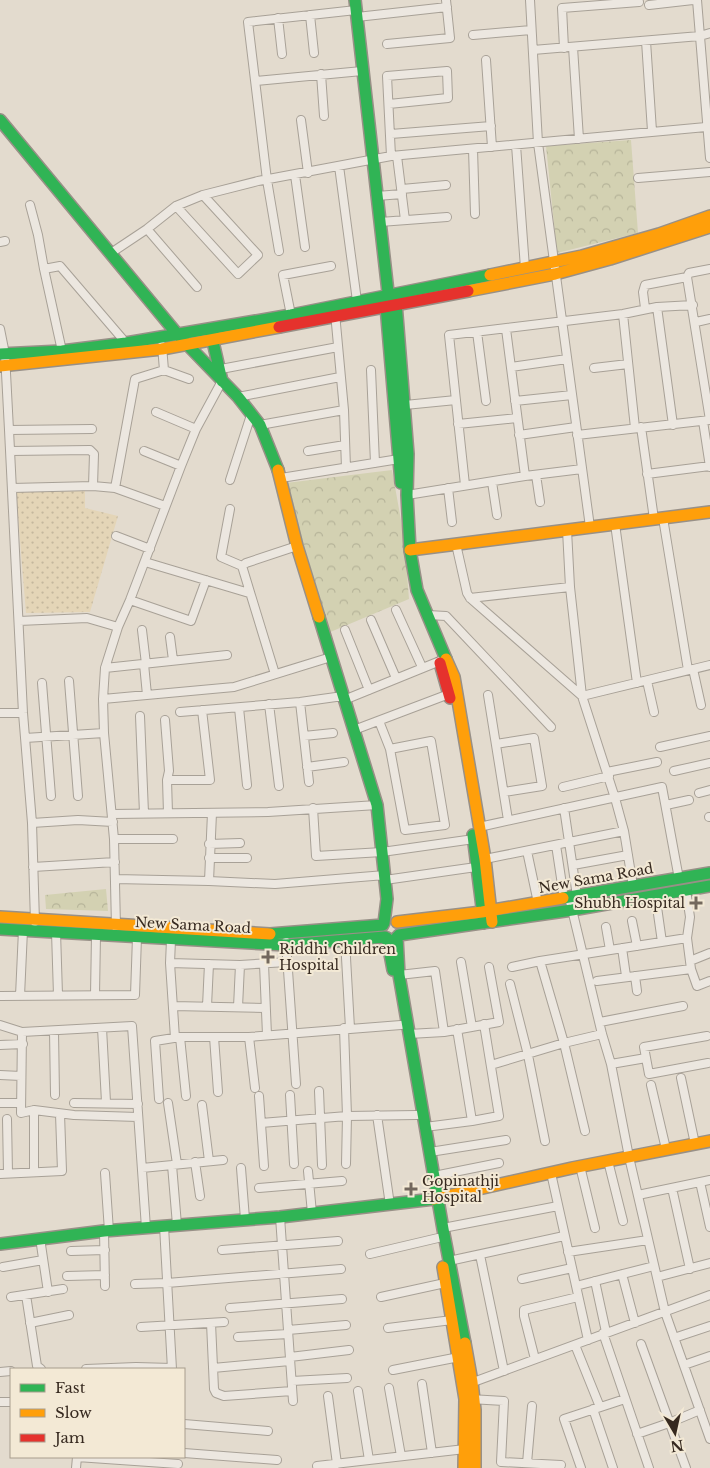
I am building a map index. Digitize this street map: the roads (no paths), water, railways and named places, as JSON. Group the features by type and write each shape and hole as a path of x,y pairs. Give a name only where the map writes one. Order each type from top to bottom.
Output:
{"street":[{"path":"530,0 538,143 590,527"},
{"path":"649,5 693,0"},
{"path":"697,0 707,98 706,127 710,158"},
{"path":"564,48 562,8 639,2"},
{"path":"279,251 267,180 248,22 356,9 447,4 450,38 387,44"},
{"path":"356,9 372,160 405,405 410,550 417,590 454,677 478,827 487,917"},
{"path":"310,14 314,53"},
{"path":"278,18 282,54"},
{"path":"473,35 531,30"},
{"path":"533,50 700,36 710,33"},
{"path":"646,41 652,131"},
{"path":"573,47 579,139"},
{"path":"486,60 492,147"},
{"path":"256,81 362,71"},
{"path":"389,104 448,98 447,71 387,76 391,134 402,192 405,220"},
{"path":"321,74 324,116"},
{"path":"301,120 308,173"},
{"path":"1,122 178,335 238,397 260,425 281,478 297,546 377,805 401,1025 416,1114 440,1233 445,1283 459,1357 468,1384"},
{"path":"391,134 491,126"},
{"path":"111,253 147,229 176,206 203,195 267,180 394,156 706,127"},
{"path":"516,145 526,268"},
{"path":"473,149 475,214"},
{"path":"340,166 357,301"},
{"path":"638,178 710,172"},
{"path":"295,175 306,247"},
{"path":"377,196 446,184"},
{"path":"176,206 238,274 258,255 203,195"},
{"path":"30,204 62,350"},
{"path":"2,354 126,343 186,344 212,334 291,315 335,311 357,301 390,302 526,268 554,268 582,256 710,216"},
{"path":"380,222 447,217"},
{"path":"3,366 162,343 178,335 212,334 390,302 554,268 610,259 710,226"},
{"path":"147,229 197,287"},
{"path":"44,269 60,266 126,343"},
{"path":"291,315 283,276 331,266"},
{"path":"645,308 643,292 645,285 710,269"},
{"path":"647,474 710,466 708,420 696,322 687,276"},
{"path":"390,302 399,459 412,594 440,661 449,694 474,839 481,863"},
{"path":"465,485 449,335 623,314 657,306 693,305"},
{"path":"657,306 673,425"},
{"path":"335,311 344,410 346,468"},
{"path":"623,314 628,364 647,474 690,669 701,705"},
{"path":"696,322 710,319"},
{"path":"0,329 9,430 23,713 32,823 36,931"},
{"path":"506,329 525,476"},
{"path":"478,332 486,401"},
{"path":"116,936 114,839 104,733 104,668 118,627 196,429 222,381 212,334"},
{"path":"162,343 164,370"},
{"path":"220,369 338,347"},
{"path":"511,367 567,360"},
{"path":"594,368 628,364"},
{"path":"115,488 135,379 164,370 188,379"},
{"path":"371,370 375,463"},
{"path":"238,397 340,377"},
{"path":"515,401 572,395"},
{"path":"405,405 456,400"},
{"path":"260,425 344,410"},
{"path":"156,412 196,429"},
{"path":"230,480 251,415"},
{"path":"458,424 517,418"},
{"path":"519,435 638,428 708,420"},
{"path":"9,430 92,429"},
{"path":"308,451 344,445"},
{"path":"10,451 90,450 94,454 93,486"},
{"path":"144,451 181,466"},
{"path":"281,478 399,459"},
{"path":"408,495 525,476 582,470"},
{"path":"536,475 540,502"},
{"path":"492,482 497,515"},
{"path":"12,488 93,486 115,488 165,506"},
{"path":"448,488 452,522"},
{"path":"230,509 221,557 242,566"},
{"path":"410,550 710,512"},
{"path":"615,524 637,683"},
{"path":"567,530 570,587 582,696 608,774 624,831 633,886"},
{"path":"116,536 150,549"},
{"path":"456,544 467,593 470,598 582,696"},
{"path":"242,566 297,546"},
{"path":"145,562 249,593"},
{"path":"242,566 275,674"},
{"path":"130,600 191,622 206,580"},
{"path":"470,598 570,587"},
{"path":"396,610 422,667"},
{"path":"428,615 446,616 551,727"},
{"path":"19,620 87,618 118,627"},
{"path":"371,620 396,678"},
{"path":"142,630 147,695"},
{"path":"345,630 369,690"},
{"path":"170,637 173,660"},
{"path":"104,668 227,655"},
{"path":"103,699 234,687 331,657"},
{"path":"180,712 344,698 369,690 440,661"},
{"path":"582,696 710,665"},
{"path":"69,681 78,796"},
{"path":"647,681 654,712"},
{"path":"42,683 51,796"},
{"path":"354,730 449,694"},
{"path":"488,695 508,820"},
{"path":"300,702 310,782"},
{"path":"269,704 279,786"},
{"path":"238,708 248,785"},
{"path":"167,780 210,780 202,710"},
{"path":"0,713 23,713"},
{"path":"140,716 144,813"},
{"path":"165,720 169,771 167,780 168,813"},
{"path":"379,721 390,748 405,830 445,825 431,742 390,748"},
{"path":"25,738 104,733"},
{"path":"304,736 333,733"},
{"path":"660,747 710,736"},
{"path":"496,744 534,738 542,786 504,792"},
{"path":"307,767 344,762"},
{"path":"563,787 657,762"},
{"path":"674,771 710,763"},
{"path":"478,827 662,787 679,879"},
{"path":"699,793 710,790"},
{"path":"666,805 689,800"},
{"path":"32,823 112,818 144,813 268,812 377,805"},
{"path":"313,808 316,856 382,852 474,839"},
{"path":"564,808 574,865 570,897"},
{"path":"209,881 209,844 212,812"},
{"path":"115,879 275,884 385,878 481,863 527,851 624,831"},
{"path":"114,839 173,839"},
{"path":"209,844 240,843"},
{"path":"556,845 611,1064 629,1156 654,1266 674,1338 710,1439"},
{"path":"527,851 538,903"},
{"path":"574,865 628,855"},
{"path":"210,858 247,858"},
{"path":"33,866 115,862"},
{"name":"New Sama Road","path":"487,917 538,903 710,873"},
{"name":"New Sama Road","path":"0,929 286,945 345,940 391,930 487,917 572,910 710,887"},
{"path":"686,890 690,917 687,938 690,965 697,986 710,981"},
{"path":"656,900 662,942"},
{"name":"New Sama Road","path":"0,917 270,934 391,930"},
{"path":"632,922 637,946"},
{"path":"606,927 610,950"},
{"path":"20,996 23,930"},
{"path":"391,930 434,1176 434,1199"},
{"path":"56,932 58,995"},
{"path":"286,933 296,1084"},
{"path":"95,995 96,935"},
{"path":"0,996 135,995 137,937"},
{"path":"512,967 687,938"},
{"path":"171,940 170,963 173,1006 186,1096"},
{"path":"345,940 347,1028 346,1164"},
{"path":"622,948 626,976"},
{"path":"597,980 635,976 690,965 710,953"},
{"path":"540,961 564,1043 585,1131"},
{"path":"170,963 240,965 287,962"},
{"path":"461,962 472,1027"},
{"path":"207,1006 209,964"},
{"path":"264,964 267,1036"},
{"path":"238,1007 240,965"},
{"path":"409,1034 444,1032 499,1022 489,967"},
{"path":"400,975 435,972 444,1032"},
{"path":"635,976 637,991"},
{"path":"510,984 528,1055 545,1141"},
{"path":"173,1006 265,1008"},
{"path":"600,1022 683,1006"},
{"path":"425,1127 472,1122 499,1116 484,1024"},
{"path":"0,1025 22,1032 132,1026 146,1228"},
{"path":"159,1099 155,1041 178,1038 267,1036 401,1025"},
{"path":"102,1028 106,1102"},
{"path":"457,1029 472,1122"},
{"path":"54,1030 55,1095"},
{"path":"22,1032 20,1113 34,1110 60,1114 138,1117"},
{"path":"491,1065 564,1043 602,1034"},
{"path":"707,1036 644,1047 649,1074 708,1063"},
{"path":"214,1037 218,1092"},
{"path":"250,1037 255,1088"},
{"path":"0,1045 22,1044"},
{"path":"611,1064 646,1058"},
{"path":"0,1075 21,1076"},
{"path":"680,1078 695,1144"},
{"path":"651,1085 666,1149"},
{"path":"318,1091 322,1165"},
{"path":"290,1095 294,1164"},
{"path":"259,1096 264,1166"},
{"path":"0,1103 20,1103"},
{"path":"74,1103 138,1104"},
{"path":"168,1103 175,1164 177,1225"},
{"path":"202,1105 209,1161"},
{"path":"34,1110 34,1172"},
{"path":"7,1119 4,1173 62,1171 60,1114"},
{"path":"261,1123 347,1116 416,1114"},
{"path":"377,1116 390,1205"},
{"path":"430,1152 506,1140"},
{"path":"0,1244 107,1231 280,1217 434,1199 580,1166 710,1141"},
{"path":"142,1168 223,1160"},
{"path":"608,1161 623,1221"},
{"path":"195,1162 200,1196"},
{"path":"434,1176 499,1163"},
{"path":"580,1166 595,1228"},
{"path":"241,1168 245,1219"},
{"path":"308,1171 312,1213"},
{"path":"551,1173 588,1340"},
{"path":"105,1174 107,1231 105,1286"},
{"path":"638,1195 710,1180"},
{"path":"259,1188 342,1181"},
{"path":"700,1182 710,1227"},
{"path":"672,1188 690,1269"},
{"path":"370,1254 440,1233 558,1206"},
{"path":"280,1217 293,1402"},
{"path":"164,1226 172,1368"},
{"path":"440,1233 449,1261 468,1384 475,1468"},
{"path":"449,1261 564,1236"},
{"path":"40,1238 48,1292"},
{"path":"568,1252 648,1240"},
{"path":"222,1250 338,1241"},
{"path":"71,1251 105,1250"},
{"path":"480,1255 504,1371"},
{"path":"3,1267 43,1260"},
{"path":"657,1277 710,1264"},
{"path":"576,1286 654,1266"},
{"path":"522,1279 572,1268"},
{"path":"135,1284 341,1269"},
{"path":"622,1274 635,1323"},
{"path":"67,1276 105,1275"},
{"path":"595,1281 605,1333 648,1468"},
{"path":"381,1297 445,1283"},
{"path":"11,1298 63,1289"},
{"path":"26,1295 37,1366 40,1368"},
{"path":"468,1384 710,1295"},
{"path":"535,1359 524,1310 578,1297"},
{"path":"230,1308 342,1299"},
{"path":"30,1323 69,1315"},
{"path":"388,1328 452,1320"},
{"path":"141,1328 224,1322"},
{"path":"211,1323 214,1390 216,1393 220,1395 292,1391"},
{"path":"238,1338 346,1325"},
{"path":"674,1338 710,1326"},
{"path":"640,1344 686,1468"},
{"path":"575,1345 613,1468"},
{"path":"213,1368 349,1350"},
{"path":"684,1365 710,1356"},
{"path":"393,1370 459,1357"},
{"path":"292,1381 347,1378"},
{"path":"422,1384 432,1453"},
{"path":"389,1388 401,1456"},
{"path":"358,1391 368,1460"},
{"path":"328,1396 337,1464"},
{"path":"464,1468 470,1399"},
{"path":"470,1399 504,1401 501,1462 521,1465 561,1465"},
{"path":"581,1468 564,1419 625,1399"},
{"path":"521,1465 532,1406"},
{"path":"637,1434 700,1410"},
{"path":"185,1424 268,1431"},
{"path":"317,1466 465,1449"},
{"path":"185,1453 278,1460"},
{"path":"85,1458 109,1461 178,1463"}],"place":[{"name":"Shubh Hospital","path":"696,903"},
{"name":"Riddhi Children Hospital","path":"268,957"},
{"name":"Gopinathji Hospital","path":"411,1189"}]}
